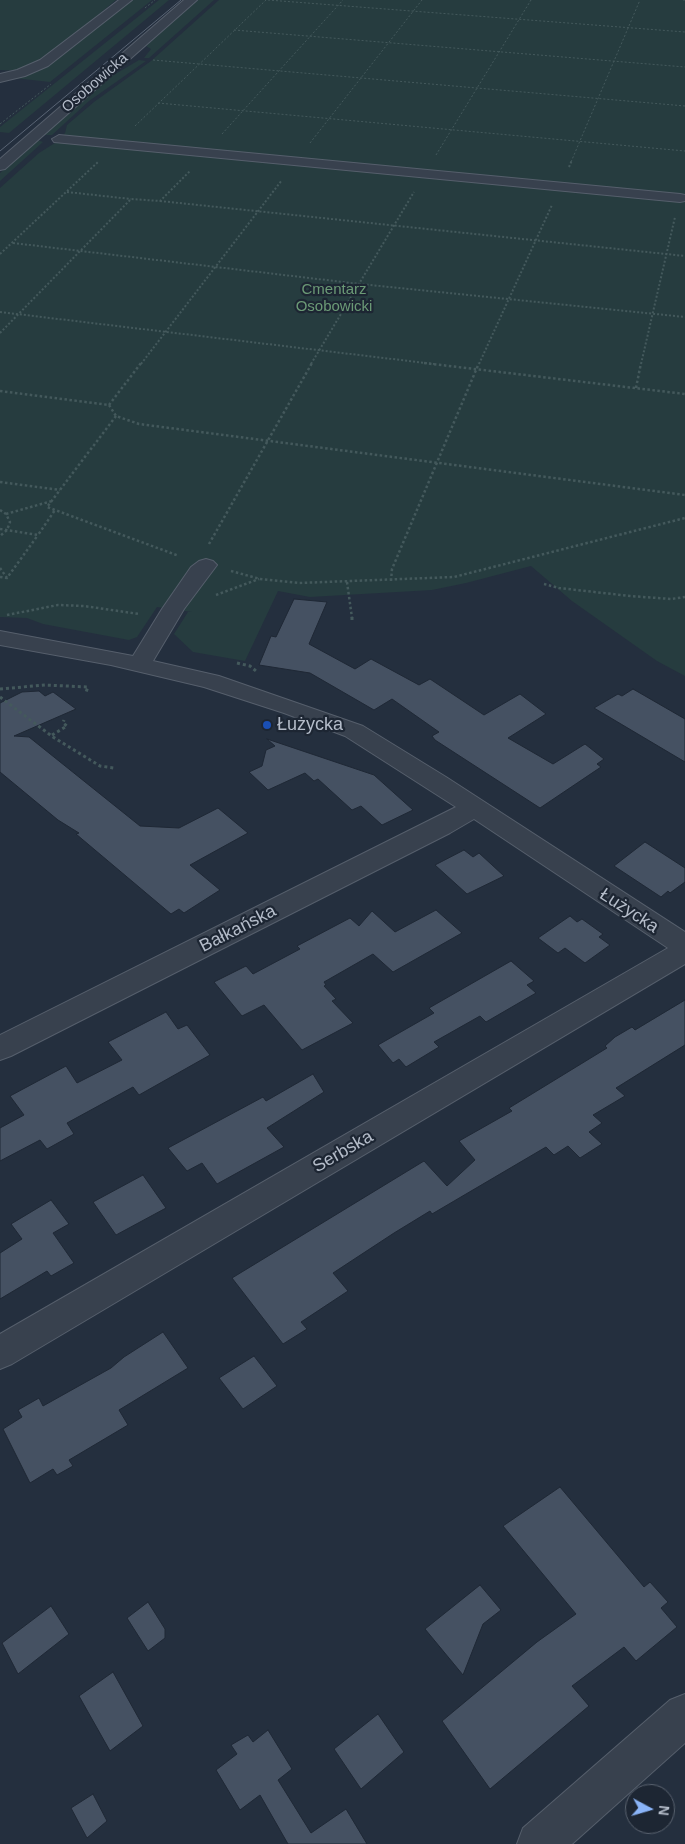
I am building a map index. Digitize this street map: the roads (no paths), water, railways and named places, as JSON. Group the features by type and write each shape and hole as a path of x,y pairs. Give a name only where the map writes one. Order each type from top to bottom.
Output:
{"street":[{"path":"0,78 21,73 44,63 126,0"},
{"name":"Osobowicka","path":"0,166 191,0"},
{"path":"27,125 73,103"},
{"path":"58,139 680,198"},
{"path":"140,664 203,564"},
{"name":"Łużycka","path":"2,627 211,681 354,731 685,946"},
{"name":"Bałkańska","path":"0,1048 441,827 474,808"},
{"name":"Serbska","path":"0,1353 685,951"},
{"path":"539,1844 685,1715"}],"tram line":[{"path":"0,151 181,0"}],"place":[{"name":"Łużycka","path":"267,725"}],"park label":[{"name":"Cmentarz Osobowicki","path":"334,298"}]}
